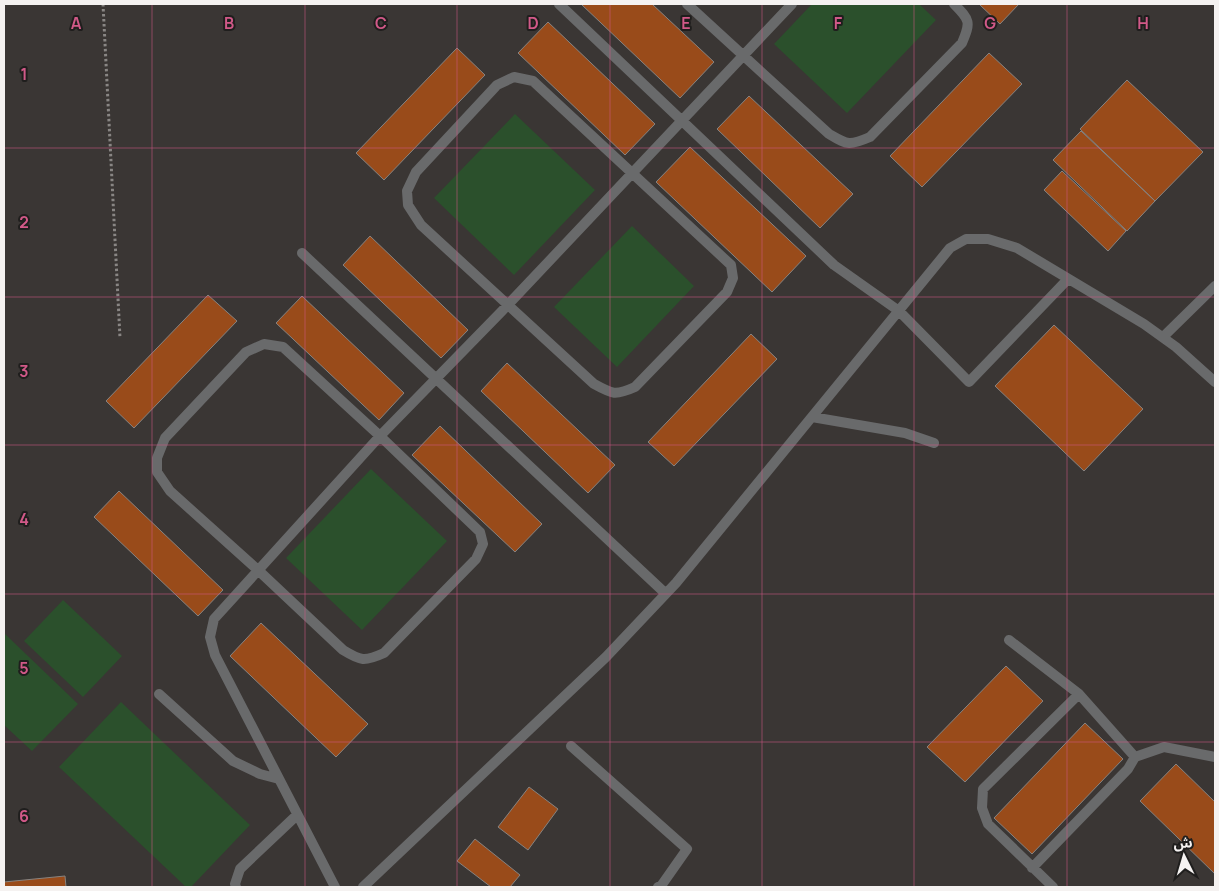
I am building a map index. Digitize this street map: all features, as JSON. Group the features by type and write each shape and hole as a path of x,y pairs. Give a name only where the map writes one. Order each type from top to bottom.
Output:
{"lane":[{"path":"558,4 834,265 899,311 969,382 1068,279"},
{"path":"687,4 829,134 845,143 854,144 870,137 962,43 968,28 966,16 954,4"},
{"path":"335,887 215,655 210,637 214,619 380,436 792,4"},
{"path":"514,77 533,81 731,265 733,278 727,292 635,387 620,394 610,393 594,384 508,303 420,224 408,205 407,191 416,172 497,85 514,77"},
{"path":"363,887 606,657 666,593 950,248 966,239 988,239 1017,248 1144,324 1176,347 1215,382"},
{"path":"302,253 666,593"},
{"path":"1163,337 1215,286"},
{"path":"264,344 283,348 380,436 480,532 483,544 476,559 384,653 369,660 359,660 343,650 259,571 170,491 157,472 157,458 165,438 246,352 264,344"},
{"path":"812,416 905,433 934,443"},
{"path":"1009,640 1079,694 1135,757"},
{"path":"159,694 233,761 260,774 279,779"},
{"path":"1053,887 988,824 982,808 983,790 1079,694"},
{"path":"571,746 687,849 658,887"},
{"path":"1032,868 1128,769 1135,757 1164,747 1215,757"},
{"path":"236,887 235,884 240,869 297,815"}],"path":[{"path":"103,4 120,338"}],"green space":[{"path":"812,4 919,4 936,20 847,113 774,44"},
{"path":"515,114 595,190 514,275 434,198"},
{"path":"632,226 694,286 617,367 554,307"},
{"path":"371,469 447,541 362,630 286,558"},
{"path":"63,600 122,656 83,697 24,641"},
{"path":"4,633 78,704 32,751 4,725"},
{"path":"121,702 250,825 191,887 186,887 59,767"}],"building":[{"path":"581,4 652,4 714,62 680,98"},
{"path":"979,4 1019,4 1000,24"},
{"path":"548,22 655,124 625,155 518,53"},
{"path":"457,48 485,75 384,180 356,153"},
{"path":"989,53 1022,84 922,187 890,156"},
{"path":"1127,80 1203,152 1155,201 1080,129"},
{"path":"749,96 853,194 820,228 717,129"},
{"path":"1081,131 1155,201 1127,231 1053,160"},
{"path":"690,147 806,256 772,292 656,182"},
{"path":"1062,171 1126,231 1108,251 1044,190"},
{"path":"370,236 468,330 441,358 343,265"},
{"path":"208,295 237,321 134,428 106,401"},
{"path":"302,296 404,393 379,420 276,323"},
{"path":"1054,325 1143,409 1084,471 995,386"},
{"path":"751,334 777,359 674,466 648,442"},
{"path":"507,363 615,465 588,493 481,391"},
{"path":"440,426 542,524 515,552 412,455"},
{"path":"119,491 223,590 198,616 94,517"},
{"path":"261,623 368,724 336,757 230,656"},
{"path":"1006,666 1043,701 965,782 927,747"},
{"path":"1085,723 1123,759 1032,854 994,818"},
{"path":"1176,764 1215,802 1215,874 1140,801"},
{"path":"529,787 558,809 528,850 498,827"},
{"path":"475,839 520,875 510,887 491,887 457,861"},
{"path":"65,876 66,887 4,887 4,882"}]}
